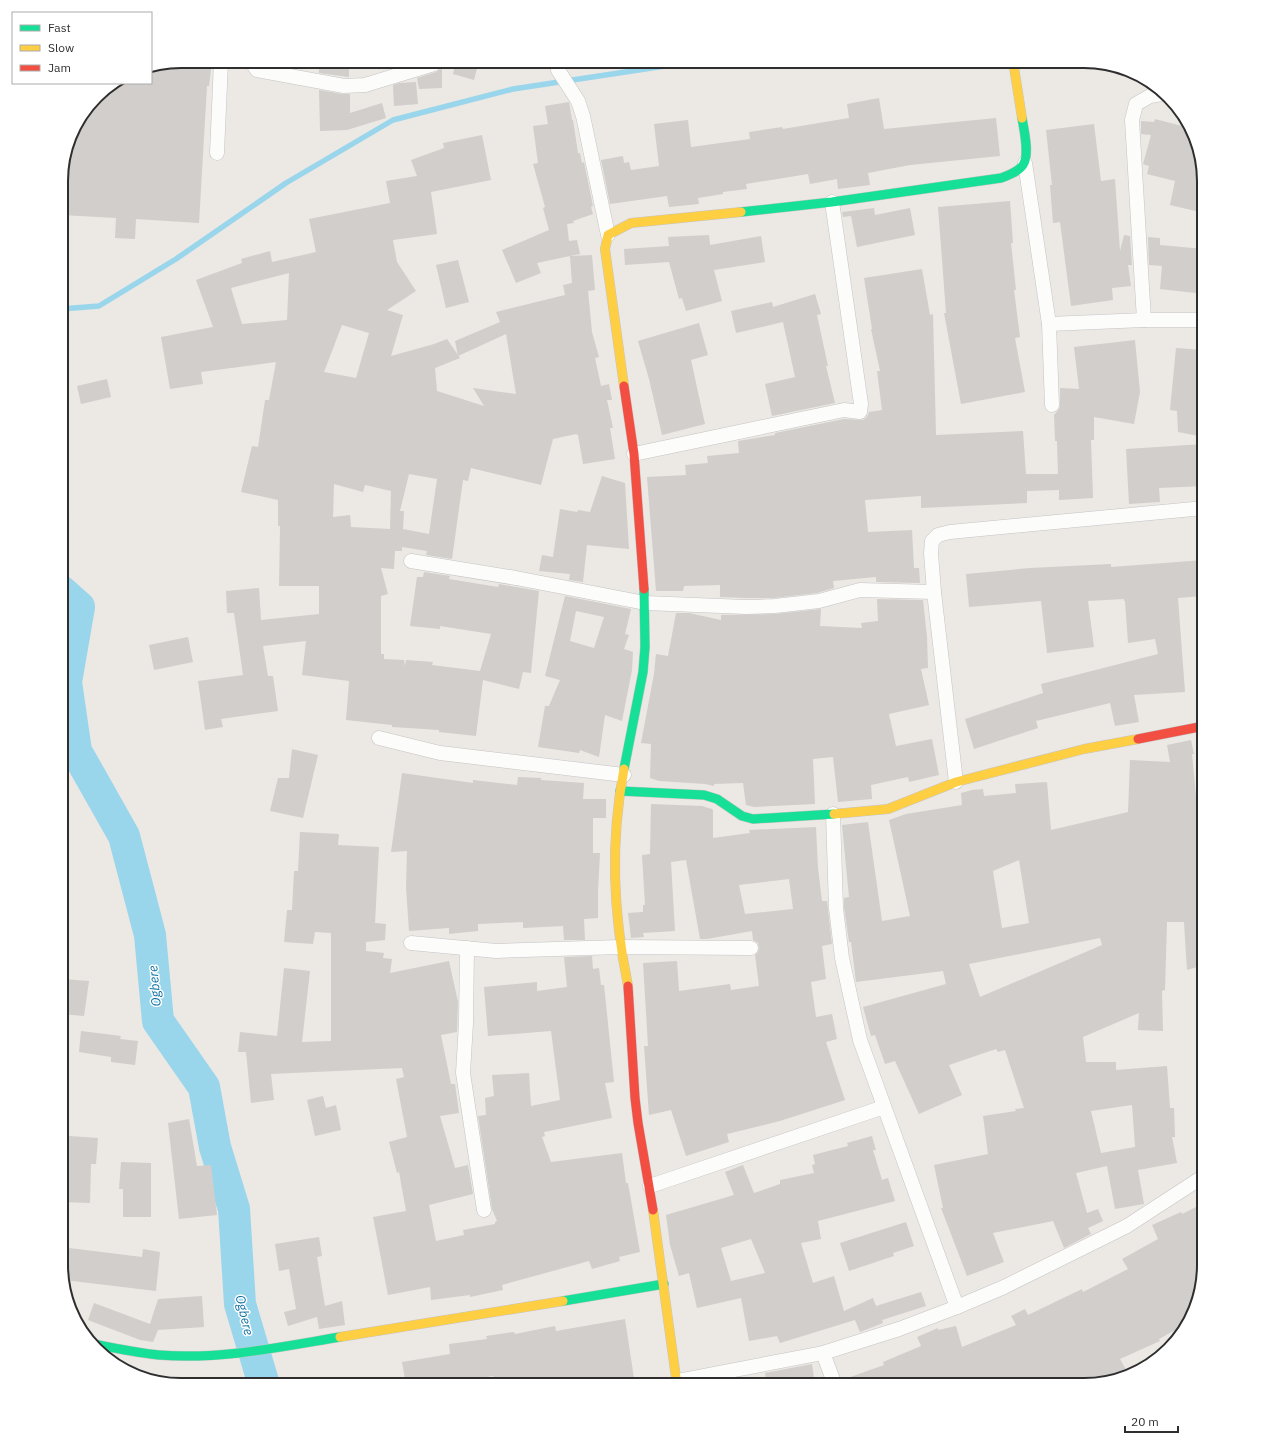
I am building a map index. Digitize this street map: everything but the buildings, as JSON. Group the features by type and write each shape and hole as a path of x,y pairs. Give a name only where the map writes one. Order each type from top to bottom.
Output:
{"street":[{"path":"217,152 221,68"},
{"path":"256,68 257,70 344,86 365,85 421,68"},
{"path":"559,68 578,101 583,116 608,235 605,248 634,454 644,603 645,647 643,672 620,791 614,869 614,895 620,947 630,1000 635,1098 638,1123 650,1186 676,1378"},
{"path":"1013,68 1027,147 1025,163 1049,324 1052,406"},
{"path":"1144,320 1132,120 1136,104 1150,96 1157,95"},
{"path":"608,235 631,223 832,202 1001,178 1014,173 1025,163"},
{"path":"634,454 844,410 860,412 861,404 832,202"},
{"path":"1049,324 1144,320 1197,320"},
{"path":"956,782 934,592 931,553 932,541 938,535 958,531 1197,509"},
{"path":"411,562 516,578 644,603 746,607 775,606 819,601 860,590 934,592"},
{"path":"620,791 704,796 717,799 742,816 752,819 888,809 956,782 1084,749 1197,729"},
{"path":"379,738 440,753 624,775"},
{"path":"833,814 836,908 844,965 860,1040 957,1307"},
{"path":"411,943 496,951 620,947 750,948"},
{"path":"467,948 466,1023 463,1073 484,1210"},
{"path":"650,1186 884,1107"},
{"path":"701,1378 823,1353 899,1329 957,1307 1004,1287 1127,1226 1197,1181"},
{"path":"101,1345 158,1354 187,1356 237,1354 664,1284"},
{"path":"823,1353 832,1378"}],"waterway":[{"path":"68,308 99,306 176,259 286,183 393,120 513,89 652,68"},
{"name":"Ogbere","path":"68,597 79,607 68,670"},
{"name":"Ogbere","path":"68,696 76,751 124,836 150,935 158,1021 204,1087 215,1147 234,1209 240,1304 262,1378"}],"traffic: fast":[{"path":"741,212 832,202 1001,178 1019,170 1025,161 1026,142 1022,118"},
{"path":"624,769 643,672 645,647 644,589"},
{"path":"620,791 704,795 717,799 742,816 753,819 834,814"},
{"path":"563,1301 664,1284"},
{"path":"102,1346 159,1355 205,1356 250,1352 340,1337"}],"traffic: slow":[{"path":"1014,68 1022,118"},
{"path":"624,386 605,249 608,235 631,223 741,212"},
{"path":"834,814 888,809 956,782 1084,749 1138,739"},
{"path":"624,769 617,824 615,878 619,931 628,986"},
{"path":"653,1210 676,1378"},
{"path":"340,1337 563,1301"}],"traffic: jam":[{"path":"624,386 634,454 644,589"},
{"path":"1138,739 1197,727"},
{"path":"628,986 635,1098 653,1210"}]}
